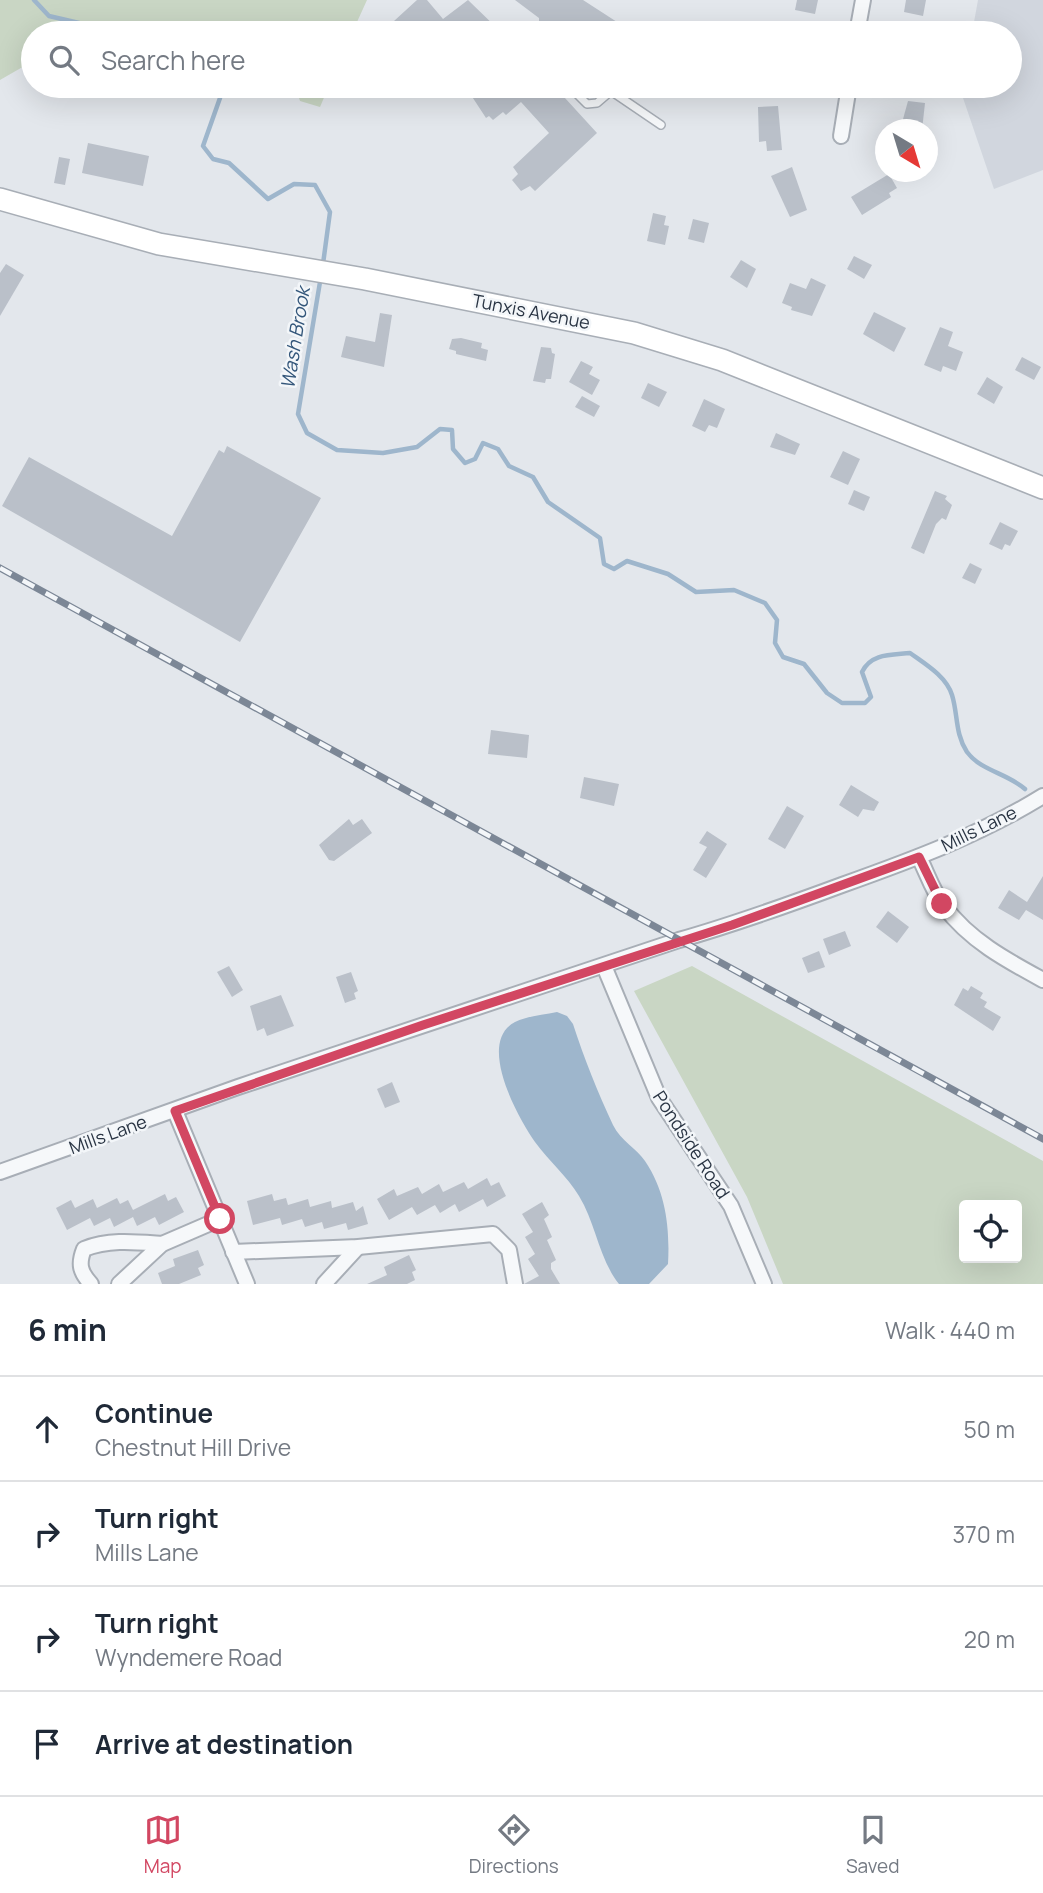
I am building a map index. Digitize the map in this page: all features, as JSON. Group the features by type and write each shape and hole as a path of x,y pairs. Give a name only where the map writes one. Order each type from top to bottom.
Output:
{"main road":[{"name":"Tunxis Avenue","path":"0,199 159,244 634,332 722,360 1043,488"}],"street":[{"path":"859,21 863,0"},
{"path":"841,136 847,98"},
{"name":"Mills Lane","path":"0,1172 238,1087 732,925 919,857 962,839 1043,796"},
{"path":"919,857 942,904 967,933 1008,962 1043,980"},
{"name":"Pondside Road","path":"604,966 659,1098 731,1206 764,1284"},
{"path":"175,1111 247,1284"},
{"path":"118,1284 162,1244 220,1219"},
{"path":"233,1252 358,1247 493,1234 509,1250 515,1284"},
{"path":"91,1284 82,1273 79,1262 84,1249 98,1243 162,1244"},
{"path":"324,1284 358,1247"}],"lane":[{"path":"578,98 587,104 597,103 602,98"},
{"path":"624,98 661,125"}],"shaded area":[{"path":"978,0 1043,0 1043,170 994,189 963,98 1022,98 1022,21 974,21"}],"green space":[{"path":"0,0 367,0 357,21 21,21 21,68 0,80"},
{"path":"299,98 324,98 320,107 300,101"},
{"path":"692,966 1043,1161 1043,1284 783,1284 747,1197 634,991"}],"water":[{"path":"557,1012 567,1016 573,1024 613,1125 645,1161 658,1185 667,1224 668,1264 649,1284 619,1284 607,1264 579,1196 528,1131 504,1080 499,1046 504,1032 520,1020"}],"building":[{"path":"417,0 427,0 443,19 468,0 490,21 394,21"},
{"path":"515,0 583,0 615,21 539,21 539,18"},
{"path":"797,0 818,0 815,14 795,10"},
{"path":"906,0 926,0 923,16 904,12"},
{"path":"473,98 565,98 597,133 535,191 530,186 521,191 512,180 518,174 513,167 549,133 521,102 506,115 503,112 493,120 489,116 486,118"},
{"path":"908,101 925,103 923,119 903,119"},
{"path":"778,106 782,150 767,151 766,141 759,142 758,107"},
{"path":"88,143 149,156 143,186 82,173"},
{"path":"59,157 70,159 65,185 54,183"},
{"path":"792,167 807,210 790,217 771,176"},
{"path":"876,182 894,182 897,188 889,193 891,197 862,215 851,197"},
{"path":"653,213 666,216 664,225 669,226 665,245 647,241"},
{"path":"693,219 709,223 704,243 688,239"},
{"path":"854,256 872,265 864,279 847,269"},
{"path":"741,260 756,269 747,288 730,277"},
{"path":"6,264 24,275 0,316 0,273"},
{"path":"811,278 826,285 812,316 791,310 792,307 782,303 790,283 806,289"},
{"path":"874,312 906,328 894,352 863,334"},
{"path":"380,313 392,315 384,367 341,357 346,336 375,342"},
{"path":"940,327 953,332 948,346 963,352 956,371 943,366 941,372 924,365"},
{"path":"461,338 482,343 481,348 488,350 486,361 456,354 456,351 449,349 452,339"},
{"path":"541,347 551,348 555,354 551,379 546,379 545,383 533,381"},
{"path":"1022,357 1041,367 1034,380 1015,370"},
{"path":"581,361 593,367 589,374 600,380 592,395 569,382"},
{"path":"987,377 1003,387 994,404 977,394"},
{"path":"648,383 667,392 659,407 641,398"},
{"path":"582,396 600,406 594,417 575,407"},
{"path":"704,399 725,409 717,428 709,425 705,432 692,426"},
{"path":"776,433 800,444 795,455 770,447"},
{"path":"227,446 321,498 240,642 2,506 29,457 172,536 219,450 224,453"},
{"path":"843,451 860,459 848,485 830,477"},
{"path":"854,490 870,497 864,511 848,504"},
{"path":"935,491 947,496 945,499 952,505 946,520 942,518 936,524 924,554 911,548"},
{"path":"1000,522 1018,531 1010,546 1005,544 1002,550 989,544"},
{"path":"970,563 982,569 975,584 962,578"},
{"path":"491,730 529,735 527,758 488,754"},
{"path":"584,777 619,784 614,806 580,798"},
{"path":"851,785 879,802 874,811 863,809 858,817 839,805"},
{"path":"787,806 804,816 785,849 768,839"},
{"path":"349,819 353,825 362,819 372,833 334,861 329,860 319,845"},
{"path":"707,831 727,844 706,878 693,870 707,847 699,843"},
{"path":"1043,876 1043,920 1026,910 1019,920 998,908 1009,890 1027,902"},
{"path":"888,911 909,927 897,943 876,927"},
{"path":"845,931 851,946 829,955 823,939"},
{"path":"819,951 825,967 808,973 802,958"},
{"path":"229,966 243,990 232,997 217,972"},
{"path":"351,972 358,991 354,993 356,999 345,1003 336,977"},
{"path":"971,986 983,993 980,998 987,1002 984,1007 1001,1017 993,1031 954,1005 963,988 968,991"},
{"path":"281,995 294,1026 267,1036 264,1028 257,1031 250,1006"},
{"path":"392,1082 400,1102 385,1108 377,1089"},
{"path":"487,1178 491,1186 499,1182 506,1196 487,1207 483,1199 459,1212 455,1204 440,1213 435,1205 417,1215 412,1207 389,1220 377,1199 394,1189 397,1196 418,1187 422,1194 439,1184 443,1192 464,1182 468,1189"},
{"path":"165,1194 168,1201 176,1197 184,1212 159,1225 155,1217 137,1226 133,1217 114,1227 110,1218 94,1226 90,1218 67,1230 56,1208 71,1200 75,1208 93,1199 97,1208 117,1198 120,1204 128,1200 133,1210"},
{"path":"272,1194 274,1201 286,1198 288,1205 308,1199 310,1207 331,1201 332,1208 353,1202 356,1211 363,1206 368,1224 348,1230 346,1223 324,1229 322,1222 305,1227 302,1219 282,1225 280,1218 253,1225 247,1201"},
{"path":"542,1202 549,1215 544,1219 552,1237 547,1240 556,1260 551,1263 551,1269 560,1284 524,1284 539,1276 528,1259 535,1254 525,1237 533,1232 522,1214"},
{"path":"198,1250 204,1265 198,1268 201,1275 179,1284 162,1284 158,1273 175,1266 173,1259"},
{"path":"409,1255 416,1270 412,1272 415,1280 407,1284 367,1284 387,1275 384,1267"}],"waterway":[{"name":"Wash Brook","path":"34,0 49,16 70,21"},
{"name":"Wash Brook","path":"220,98 203,146 213,159 229,163 268,199 294,184 315,185 330,212 323,264"},
{"name":"Wash Brook","path":"321,276 298,414 307,433 337,450 383,453 417,447 440,429 452,430 453,449 465,463 475,459 483,443 498,449 509,466 533,477 548,502 600,538 604,564 614,569 627,561 668,574 696,592 734,590 765,603 777,620 775,643 783,657 804,664 827,693 842,703 865,703 871,697 862,672 871,661 883,656 910,653 934,671 949,688 960,738 967,752 979,764 1025,789"}],"railway":[{"path":"0,568 1043,1139"}],"route":[{"path":"220,1219 175,1111 423,1025 732,925 919,857 942,904"}]}
